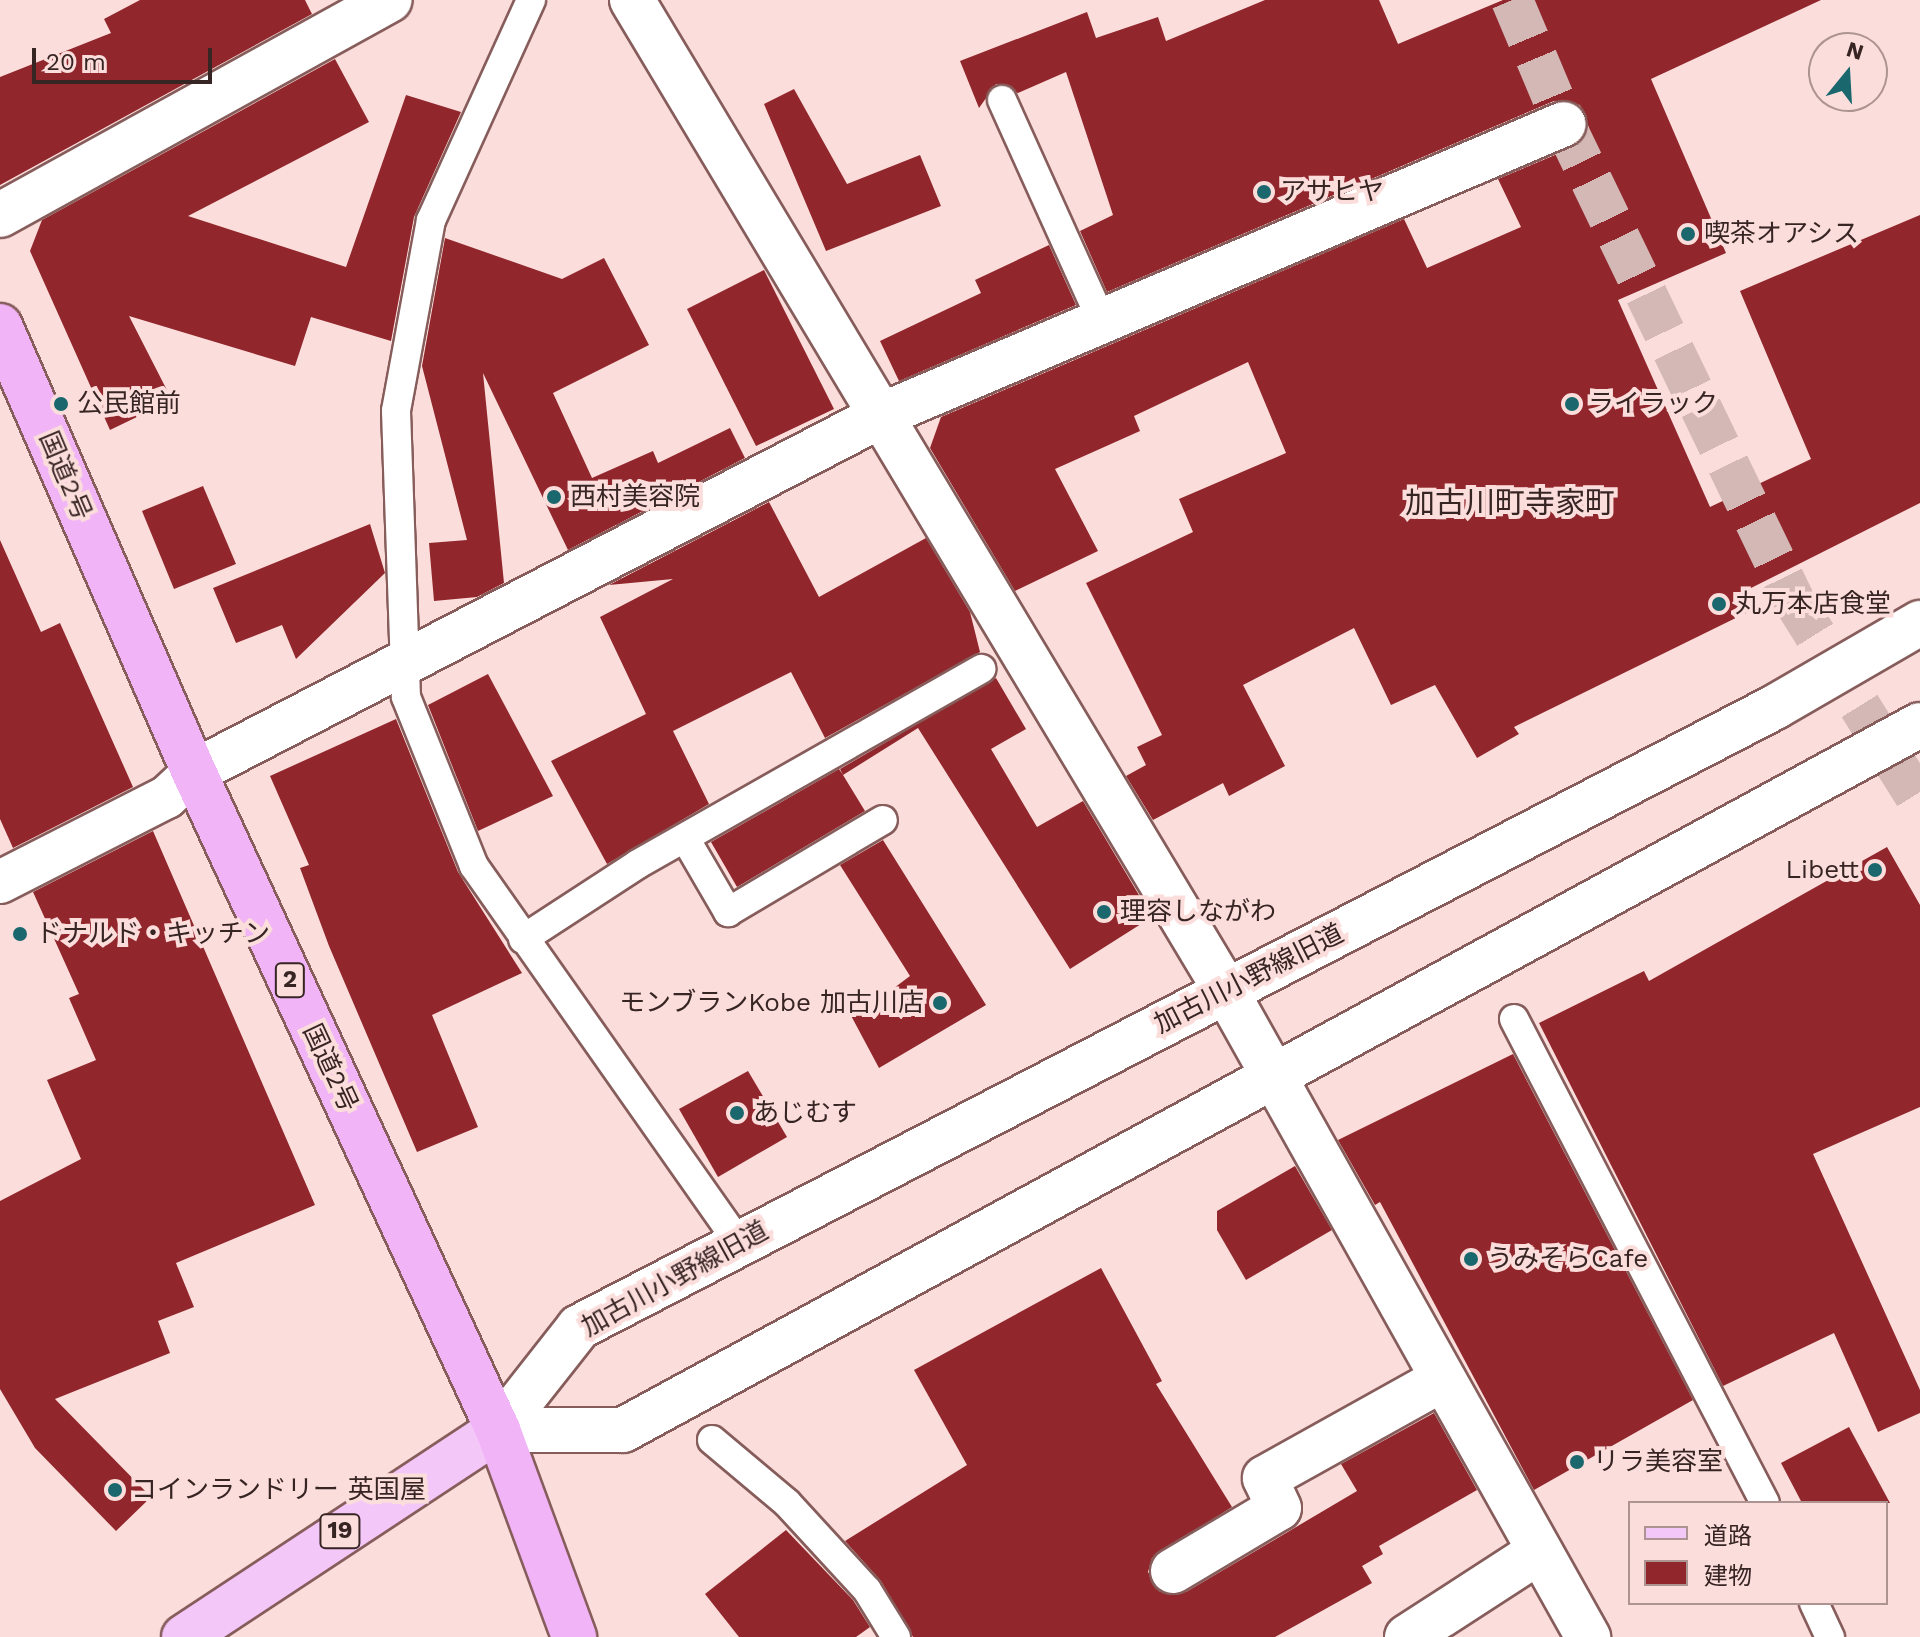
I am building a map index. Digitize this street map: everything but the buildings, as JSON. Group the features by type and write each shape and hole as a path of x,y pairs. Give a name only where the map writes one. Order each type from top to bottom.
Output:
{"highway":[{"name":"国道2号","path":"0,326 194,772 498,1430 574,1637"}],"main road":[{"name":"19","path":"184,1637 498,1430"}],"street":[{"path":"0,215 390,0"},
{"path":"632,0 1226,991 1537,1553 1588,1637"},
{"path":"0,882 167,797 194,772 882,415 1564,124"},
{"name":"加古川小野線旧道","path":"498,1430 579,1327 1775,707 1920,623"},
{"path":"498,1430 623,1430 1271,1072 1920,725"},
{"path":"1173,1571 1279,1508 1265,1478 1441,1380"},
{"path":"1407,1637 1537,1553"}],"lane":[{"path":"531,0 431,220 396,411 401,663 406,697 474,866 739,1243"},
{"path":"1002,100 1101,319"},
{"path":"523,939 685,838 981,669"},
{"path":"685,838 728,912 883,820"},
{"path":"1514,1019 1764,1501"},
{"path":"712,1440 787,1503 867,1590 896,1637"},
{"path":"1815,1605 1830,1637"}],"tunnel":[{"path":"1512,0 1564,124 1793,599 1920,803"}],"place":[{"name":"アサヒヤ","path":"1264,192"},
{"name":"喫茶オアシス","path":"1688,234"},
{"name":"公民館前","path":"61,404"},
{"name":"ライラック","path":"1572,404"},
{"name":"西村美容院","path":"554,497"},
{"name":"丸万本店食堂","path":"1719,604"},
{"name":"Libett","path":"1875,870"},
{"name":"理容しながわ","path":"1104,912"},
{"name":"ドナルド・キッチン","path":"20,934"},
{"name":"モンブランKobe 加古川店","path":"940,1003"},
{"name":"あじむす","path":"737,1113"},
{"name":"うみそらCafe","path":"1471,1259"},
{"name":"リラ美容室","path":"1577,1462"},
{"name":"コインランドリー 英国屋","path":"115,1490"}],"district":[{"name":"加古川町寺家町","path":"1510,503"}]}
